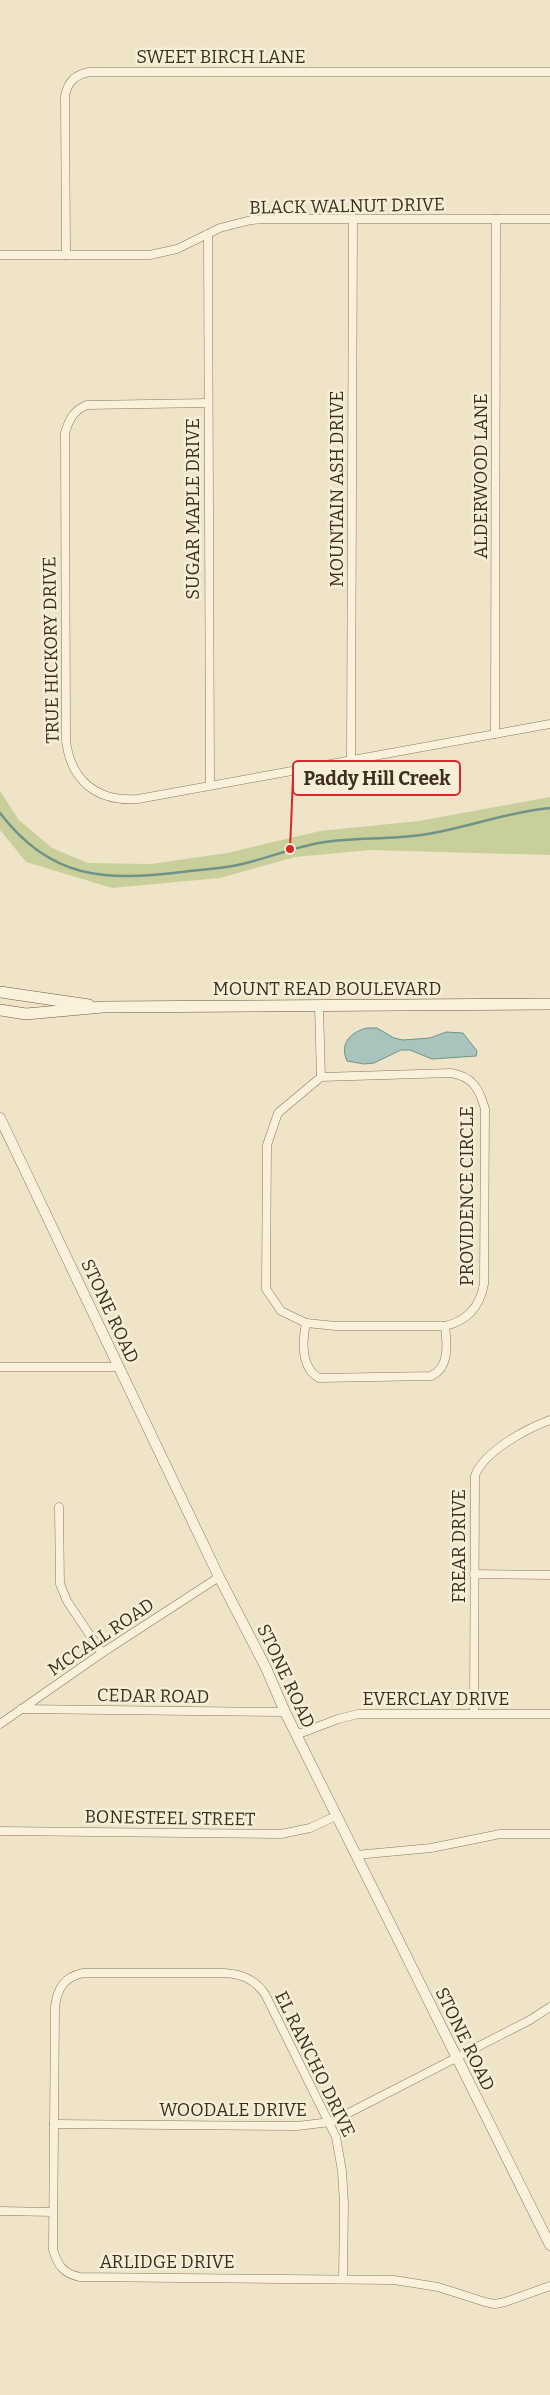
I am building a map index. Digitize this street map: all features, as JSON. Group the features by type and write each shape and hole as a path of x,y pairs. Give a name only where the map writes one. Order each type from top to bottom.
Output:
{"main road":[{"name":"MOUNT READ BOULEVARD","path":"0,992 104,1007 550,1004"},
{"name":"MOUNT READ BOULEVARD","path":"0,1010 26,1014 70,1012 104,1007"},
{"path":"0,1014 15,1013"}],"street":[{"name":"SWEET BIRCH LANE","path":"66,255 65,96 67,86 80,74 89,72 550,72"},
{"name":"BLACK WALNUT DRIVE","path":"0,255 157,254 177,249 220,228 251,220 353,218 550,219"},
{"name":"MOUNTAIN ASH DRIVE","path":"351,759 353,218"},
{"name":"ALDERWOOD LANE","path":"495,734 496,218"},
{"name":"SUGAR MAPLE DRIVE","path":"208,234 210,785"},
{"name":"TRUE HICKORY DRIVE","path":"208,403 88,405 79,408 69,421 65,433 66,741 70,762 80,778 95,791 108,797 138,799 550,724"},
{"path":"319,1007 321,1077"},
{"name":"PROVIDENCE CIRCLE","path":"451,1074 464,1076 474,1084 481,1095 485,1123 482,1296 466,1317 455,1324 445,1326 336,1326 306,1323 281,1311 266,1289 266,1145 278,1113 321,1077 451,1074"},
{"name":"STONE ROAD","path":"0,1118 219,1577 266,1668 296,1736 549,2242"},
{"path":"306,1323 304,1346 308,1368 319,1378 431,1376 438,1373 442,1368 446,1342 445,1326"},
{"path":"0,1367 118,1367"},
{"name":"FREAR DRIVE","path":"474,1713 474,1486 478,1469 494,1450 550,1420"},
{"path":"59,1507 60,1584 66,1601 102,1653"},
{"path":"474,1574 550,1575"},
{"name":"MCCALL ROAD","path":"0,1724 102,1653 219,1577"},
{"name":"CEDAR ROAD","path":"21,1709 285,1712"},
{"name":"EVERCLAY DRIVE","path":"296,1736 338,1719 358,1714 550,1714"},
{"name":"BONESTEEL STREET","path":"0,1831 281,1834 310,1828 336,1816"},
{"path":"356,1855 431,1848 500,1834 550,1834"},
{"name":"EL RANCHO DRIVE","path":"58,1990 69,1978 82,1973 224,1973 251,1979 265,1994 330,2122 340,2151 342,2171 343,2278"},
{"name":"ARLIDGE DRIVE","path":"58,1990 55,2007 53,2250 56,2261 61,2269 70,2275 90,2277 394,2280 423,2284 495,2304 550,2286"},
{"name":"WOODALE DRIVE","path":"54,2124 297,2126 330,2122 530,2020 550,2007"},
{"path":"0,2211 53,2212"}],"green space":[{"path":"0,791 19,820 52,848 88,863 151,864 227,853 320,831 419,821 550,797 550,855 371,850 295,857 220,878 112,888 26,862 0,830"}],"water":[{"path":"367,1028 377,1028 394,1038 403,1040 430,1038 446,1032 463,1033 477,1051 476,1056 432,1059 410,1050 401,1050 374,1063 364,1064 347,1061 344,1049 348,1039 356,1032"}],"waterway":[{"path":"0,813 19,835 39,852 60,863 81,871 104,875 128,876 227,867 319,843 421,835 517,813 550,808"}],"place":[{"name":"Paddy Hill Creek","path":"290,849"}]}
